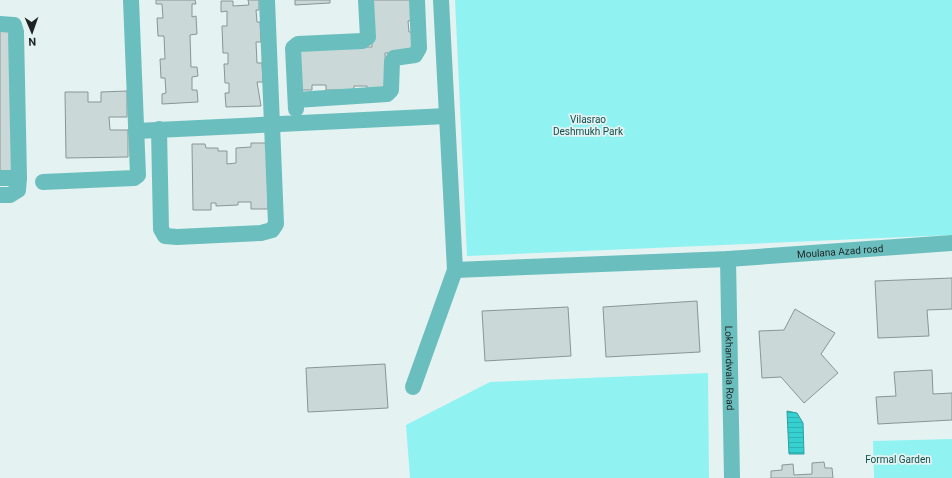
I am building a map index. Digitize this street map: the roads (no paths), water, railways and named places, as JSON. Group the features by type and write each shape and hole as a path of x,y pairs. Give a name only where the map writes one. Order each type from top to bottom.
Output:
{"street":[{"path":"43,182 134,178 138,175 131,0"},
{"path":"159,129 161,230 165,236 177,237 261,233 272,230 276,224 267,0"},
{"path":"297,123 293,48 298,44 362,41 368,37 366,0"},
{"path":"296,100 387,94 391,90 392,62 394,58 415,55 420,48 417,0"},
{"path":"412,387 455,270 441,0"},
{"path":"0,24 14,25 16,32 19,178 18,190 10,195 0,195"},
{"path":"136,131 447,116"},
{"path":"0,178 19,178"},
{"name":"Moulana Azad road","path":"455,270 728,259 952,243"},
{"name":"Lokhandwala Road","path":"728,259 732,478"}],"park label":[{"name":"Vilasrao Deshmukh Park","path":"588,124"},
{"name":"Formal Garden","path":"898,459"}]}
